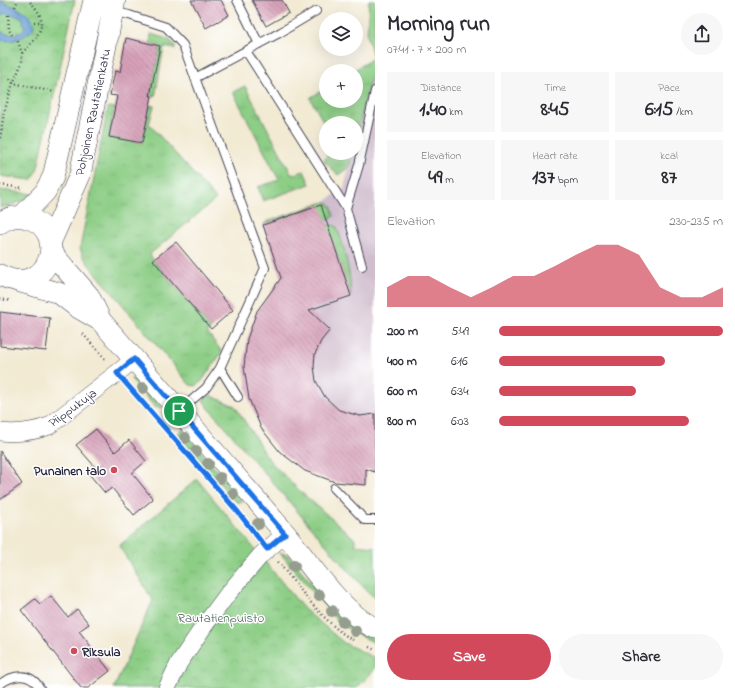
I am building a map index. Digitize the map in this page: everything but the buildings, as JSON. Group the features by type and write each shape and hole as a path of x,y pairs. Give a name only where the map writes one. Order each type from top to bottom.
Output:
{"street":[{"name":"Pohjoinen Rautatienkatu","path":"22,216 45,192 53,176 103,6"},
{"name":"Pohjoinen Rautatienkatu","path":"9,278 27,280 36,276 43,270 48,261 51,248 80,175 103,6"},
{"path":"0,222 13,217 22,216 32,219 41,225 47,234 51,248 89,296 101,321 285,534 342,603 361,620 369,636"},
{"path":"9,278 59,294 77,307 101,321"},
{"name":"Piippukuja","path":"0,432 12,434 32,432 49,426 134,359"},
{"path":"167,688 179,663 227,595 267,549 285,534"}],"lane":[{"path":"237,0 259,44"},
{"path":"103,6 166,27 183,45 265,268 220,368 206,388 179,411"},
{"path":"195,78 259,44 316,11"},
{"path":"246,51 346,208 362,266"},
{"path":"346,208 359,165 375,91"},
{"path":"220,368 238,397"},
{"path":"334,488 365,520 375,520"},
{"path":"0,684 12,677 24,676 35,680 40,688"}],"path":[{"path":"15,7 18,0"},
{"path":"22,53 32,43 42,28 42,19 38,9 28,0"},
{"path":"8,15 12,35"},
{"path":"34,22 42,22"},
{"path":"0,138 4,113 13,83 22,63 22,53 17,40"},
{"path":"10,79 13,83 60,94"},
{"path":"0,185 31,188"},
{"path":"82,332 238,512 267,549 326,618 339,630 357,641"},
{"path":"369,636 375,650"}],"shaded area":[{"path":"375,23 375,472 366,469 366,485 335,482 305,471 261,428 249,399 244,367 281,278 263,225 320,205 344,188 351,160 363,160 363,116 361,116 373,68"}],"green space":[{"path":"0,0 75,0 38,167 31,180 0,176"},
{"path":"369,0 375,0 373,68 361,116 320,116 310,98 319,92 319,108 363,108 363,64 373,58 367,34"},
{"path":"151,34 168,39 175,45 175,49 164,47 155,97 150,96 160,46 150,44"},
{"path":"245,86 292,175 304,171 310,184 263,201 258,187 279,180 233,92"},
{"path":"150,105 154,106 149,124 216,199 150,254 153,260 211,329 207,332 222,352 202,381 196,386 190,385 89,265 80,248 108,107 115,108 109,137 142,143"},
{"path":"351,160 349,167 338,175 324,161"},
{"path":"0,190 33,194 20,202 0,208"},
{"path":"327,202 331,205 334,216 326,221 320,205 263,225 266,222"},
{"path":"327,226 336,226 342,241 351,288 351,296"},
{"path":"133,378 141,382 162,407 155,407 131,379"},
{"path":"209,395 235,406 270,461 302,493 355,539 355,545 375,547 375,598 345,567 207,406 203,400"},
{"path":"182,429 243,502 234,500 178,434"},
{"name":"Rautatienpuisto","path":"197,479 304,609 344,643 375,658 375,669 357,688 114,688 153,600 119,546"},
{"path":"280,553 288,555 335,610 346,621 375,639 375,643 353,632 336,619"}],"water":[{"path":"0,1 22,10 31,18 34,28 27,35 10,41 0,40 0,31 5,34 13,34 22,32 25,27 22,17 5,13 0,16"}],"place":[{"name":"Punainen talo","path":"114,470"},
{"name":"Riksula","path":"74,651"}],"route":[{"path":"134,359 179,411 285,534 267,549 238,512 117,373 134,359"}]}
